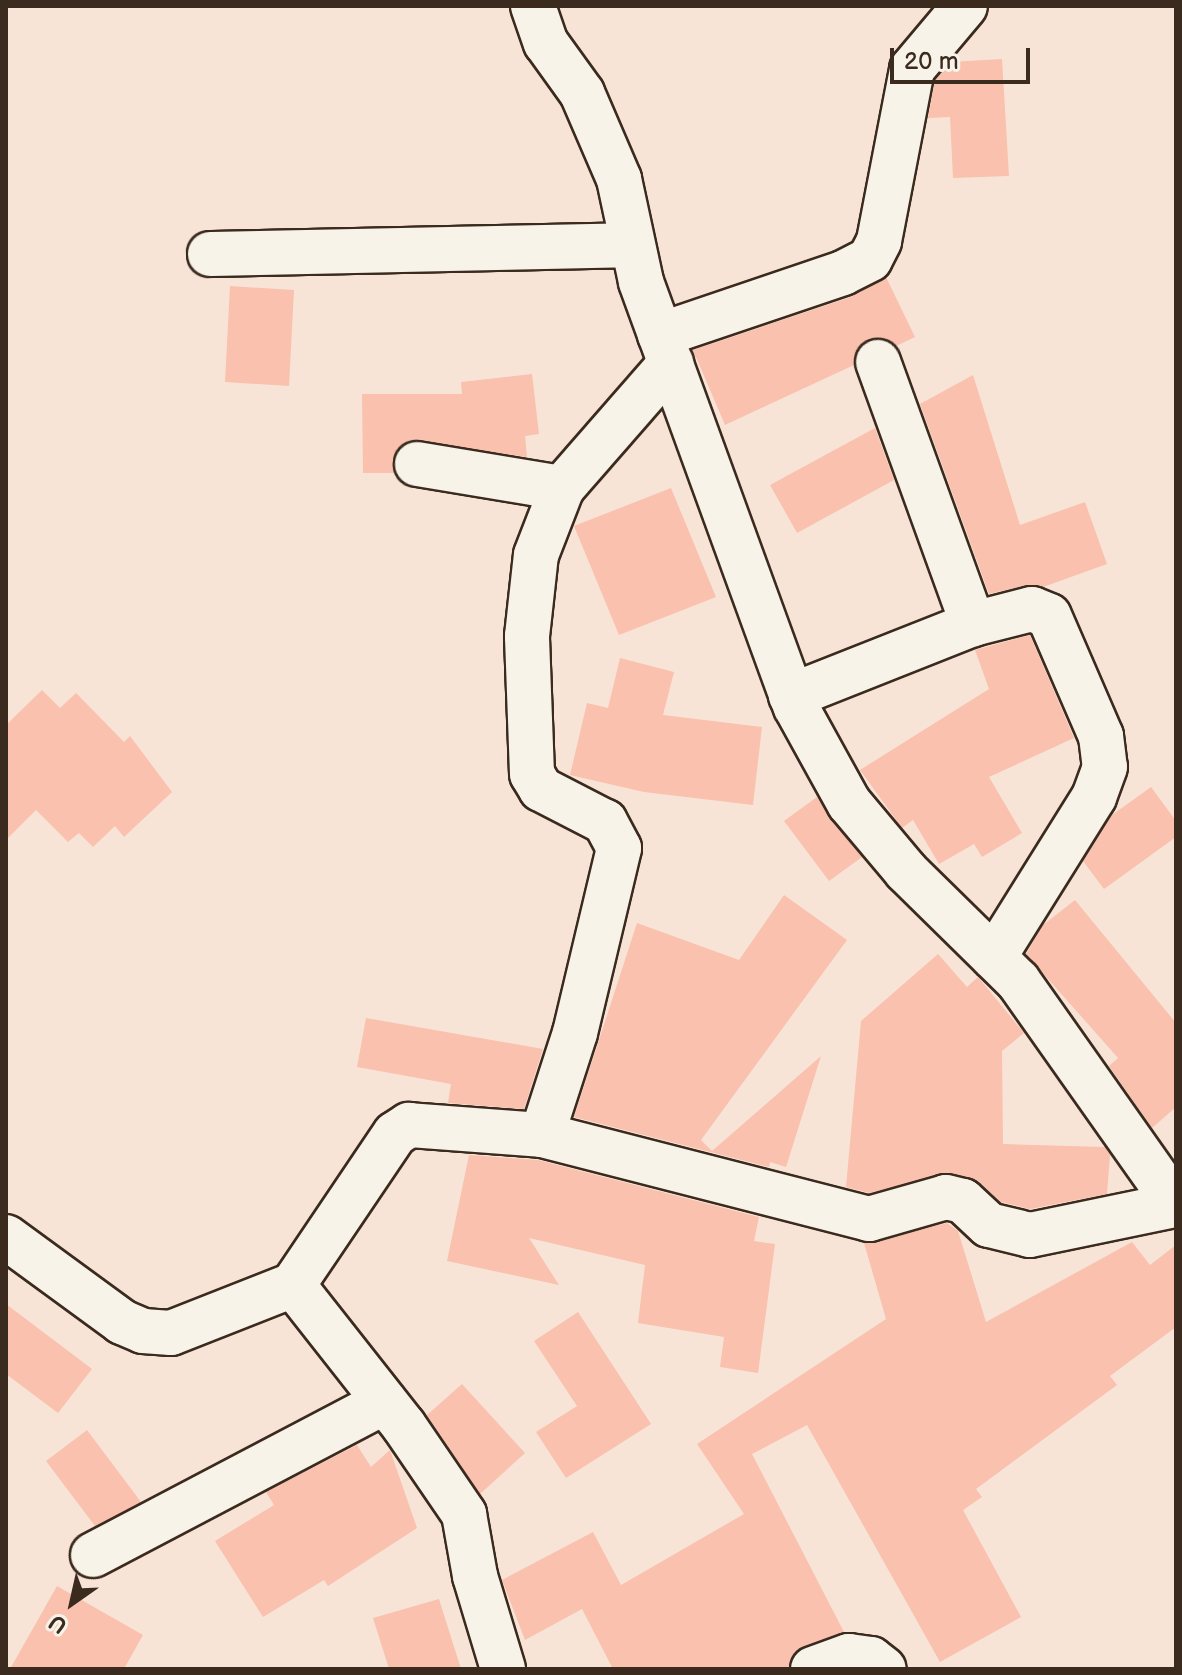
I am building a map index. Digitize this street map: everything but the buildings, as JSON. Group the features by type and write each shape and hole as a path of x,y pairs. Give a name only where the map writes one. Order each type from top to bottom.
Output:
{"street":[{"path":"6,1237 122,1322 143,1331 181,1330 293,1285 395,1134 409,1125 542,1135 869,1219 946,1197 963,1201 989,1225 1030,1235 1176,1205 1018,981 906,871 849,803 791,696 629,245 619,179 582,93 546,43 533,6"},
{"path":"542,1135 575,1033 619,848 605,822 541,789 528,757 527,636 536,555 562,488 665,349 870,259 879,241 912,69 965,6"},
{"path":"210,254 629,245"},
{"path":"878,362 973,624"},
{"path":"417,464 562,488"},
{"path":"791,696 973,624 1032,609 1049,616 1106,754 1094,797 994,957"},
{"path":"293,1285 384,1402 464,1514 475,1576 503,1669"},
{"path":"93,1555 384,1402"},
{"path":"813,1669 849,1656 871,1659 884,1669"}]}
